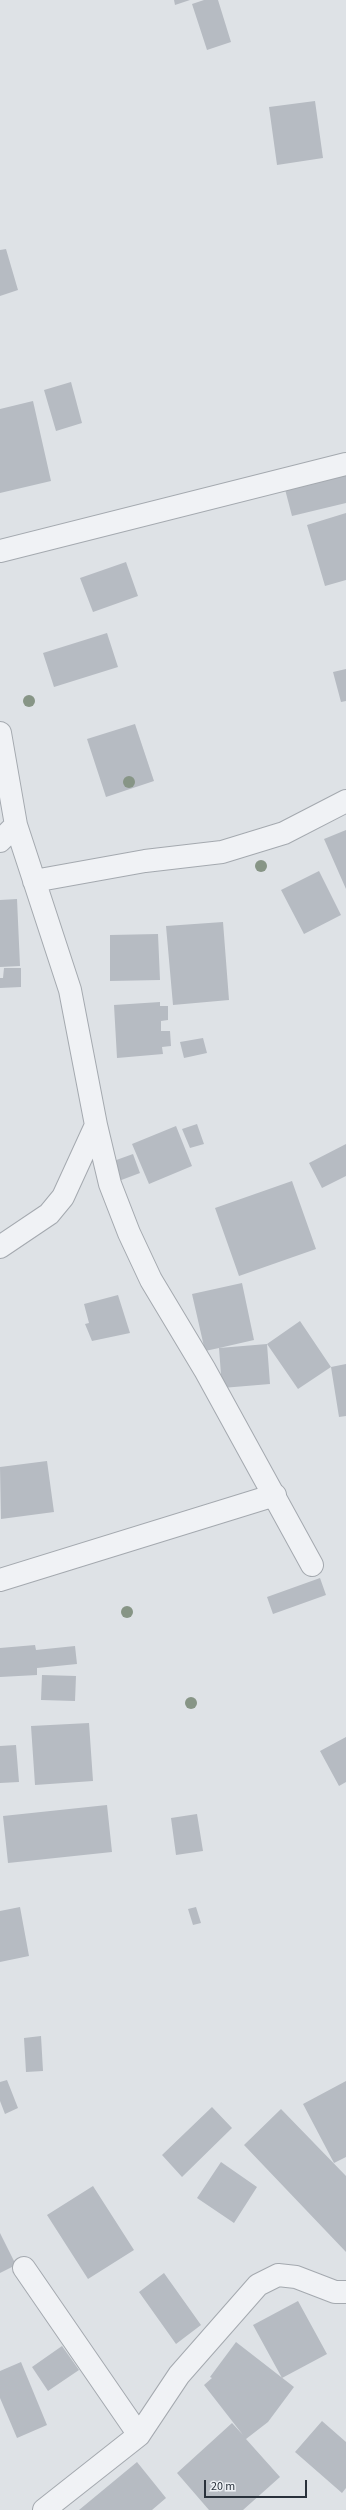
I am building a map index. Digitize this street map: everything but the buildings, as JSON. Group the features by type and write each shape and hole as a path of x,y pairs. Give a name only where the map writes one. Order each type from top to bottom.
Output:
{"street":[{"path":"0,551 346,464"},
{"path":"0,733 16,825 70,990 96,1125 110,1184 129,1233 151,1280 275,1495 312,1565"},
{"path":"34,881 145,861 222,852 284,833 346,801"},
{"path":"0,841 16,825"},
{"path":"0,1247 49,1214 63,1197 96,1125"},
{"path":"0,1580 275,1495"},
{"path":"24,2268 139,2435"},
{"path":"44,2510 139,2435 179,2375 258,2285 278,2275 296,2277 335,2292 346,2292"}]}
